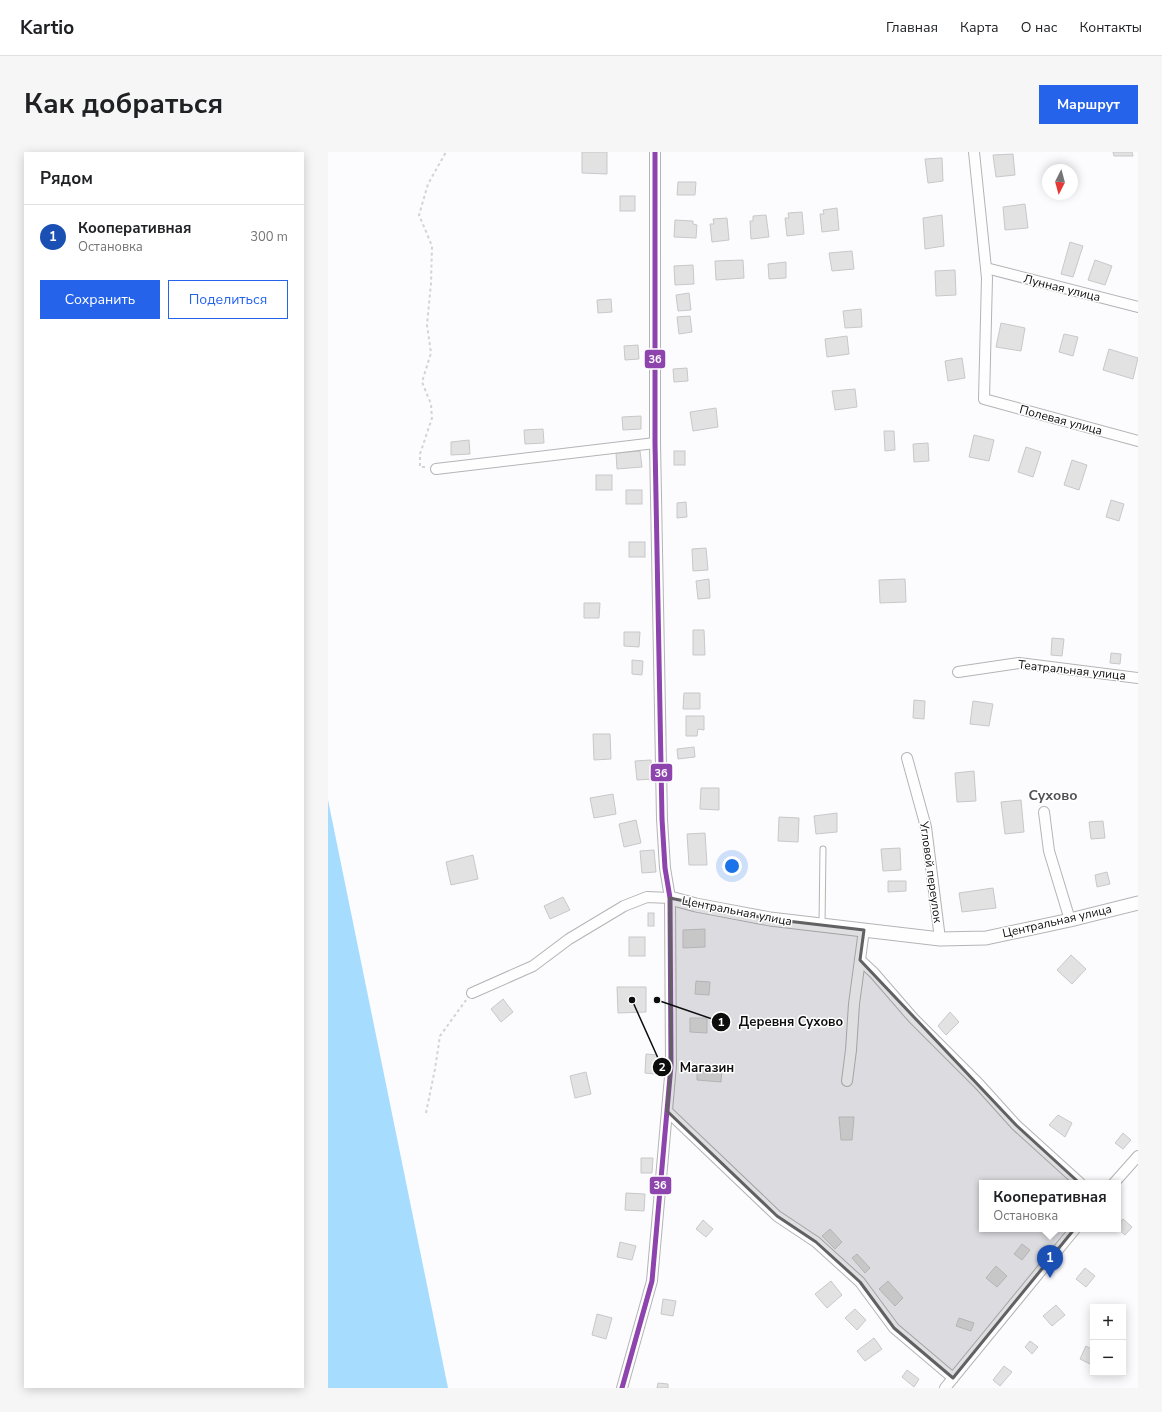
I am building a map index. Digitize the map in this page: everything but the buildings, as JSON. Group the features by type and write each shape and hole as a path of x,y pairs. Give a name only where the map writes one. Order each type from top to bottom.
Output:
{"street":[{"name":"Центральная улица","path":"655,152 655,443 662,819 665,868 670,898 696,906 770,919 940,939 986,938 1070,920 1138,902"},
{"path":"974,152 986,268"},
{"name":"Лунная улица","path":"986,268 1138,307"},
{"name":"Полевая улица","path":"986,268 984,399 1138,442"},
{"path":"436,469 655,443"},
{"name":"Театральная улица","path":"958,672 1019,663 1138,678"},
{"name":"Угловой переулок","path":"907,758 926,827 940,939"},
{"path":"1044,812 1049,851 1070,920"},
{"path":"472,993 534,966 568,939 624,906 647,897 670,898 671,1065 652,1281 622,1388"},
{"path":"847,1081 854,1004 864,930"},
{"path":"860,960 874,973 913,1018 979,1084 1016,1125 1077,1180"},
{"path":"666,1111 777,1216 816,1242 860,1282 894,1328 953,1378"},
{"path":"1117,1180 1138,1156"},
{"path":"945,1388 1073,1232"}],"lane":[{"path":"822,925 823,849"}],"path":[{"path":"436,469 420,467 420,454 432,418 431,404 422,382 431,353 427,325 431,283 432,246 419,215 428,184 446,152"},
{"path":"426,1113 440,1036 472,993"}],"highlighted area":[{"path":"670,898 770,919 864,930 860,960 1016,1125 1098,1200 953,1378 894,1328 860,1282 816,1242 777,1216 667,1111 671,1065"}],"water":[{"path":"328,800 448,1388 328,1388"}],"transit line":[{"name":"36","path":"622,1388 652,1281 671,1065 670,898 665,868 662,819 655,443 655,152"}],"place":[{"name":"Магазин","path":"632,1000"},
{"name":"Деревня Сухово","path":"657,1000"},
{"name":"Кооперативная","path":"1050,1278"}],"district":[{"name":"Сухово","path":"1053,795"}]}
